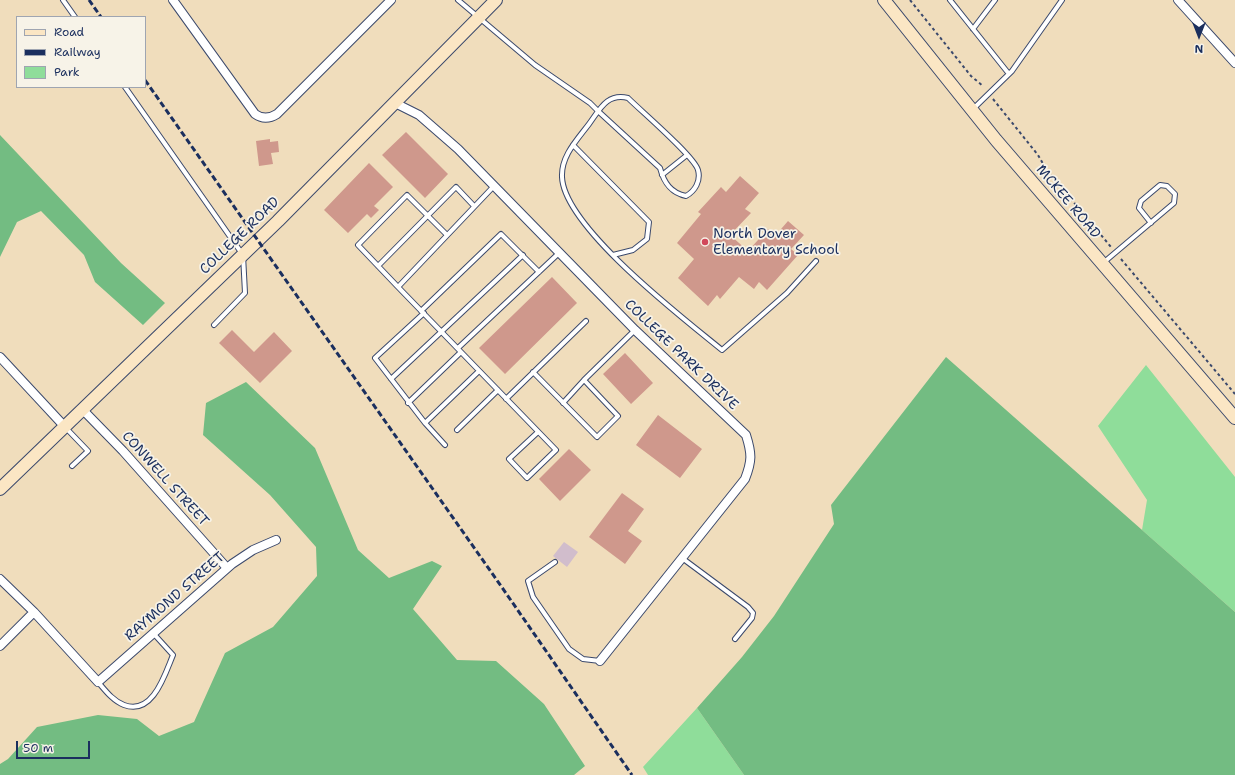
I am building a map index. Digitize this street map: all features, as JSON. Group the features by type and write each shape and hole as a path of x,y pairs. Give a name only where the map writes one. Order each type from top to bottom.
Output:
{"street":[{"path":"173,0 255,114 260,118 267,118 277,114 391,0"},
{"name":"COLLEGE ROAD","path":"0,489 243,255 496,0"},
{"name":"MCKEE ROAD","path":"884,0 972,111 1235,418"},
{"path":"1178,0 1235,63"},
{"name":"COLLEGE PARK DRIVE","path":"395,103 419,116 458,149 635,330 746,435 751,451 751,464 745,478 600,661"},
{"path":"0,357 65,427"},
{"name":"CONWELL STREET","path":"82,409 123,451 227,568"},
{"name":"RAYMOND STREET","path":"98,682 227,568 253,550 276,540"},
{"path":"0,579 34,612 98,682"},
{"path":"0,646 34,612"}],"lane":[{"path":"63,0 74,16"},
{"path":"458,0 535,65 598,111 660,168 662,175 670,189 679,195 686,196 692,192 698,184 698,170 687,155 628,98 618,96 611,98 598,111 566,154 562,176 566,195 578,215 613,255 637,278 722,350 787,293 816,261"},
{"path":"950,0 1009,74"},
{"path":"973,29 995,0"},
{"path":"972,111 1009,74 1062,0"},
{"path":"126,88 243,255 245,293 214,325"},
{"path":"573,145 649,222 647,239 633,250 613,255"},
{"path":"662,175 687,155"},
{"path":"1102,264 1151,223 1174,202 1176,194 1167,186 1160,184 1141,201 1139,208 1151,223"},
{"path":"398,287 494,186"},
{"path":"378,266 456,187 474,206"},
{"path":"447,235 407,195 358,245 556,450 527,478 509,459 538,432"},
{"path":"445,445 408,402 375,358 501,234 539,272"},
{"path":"408,402 559,253"},
{"path":"391,379 523,255"},
{"path":"506,399 586,321"},
{"path":"563,402 635,330"},
{"path":"426,423 479,370"},
{"path":"533,372 597,437 618,416 584,380"},
{"path":"457,430 498,390"},
{"path":"65,427 88,451 72,466"},
{"path":"682,558 748,607 752,613 752,618 735,639"},
{"path":"555,562 528,581 533,597 569,649 583,659 600,661"},
{"path":"98,682 115,700 124,705 134,707 146,702 158,690 173,655 153,632"}],"path":[{"path":"910,0 971,76 983,86"},
{"path":"993,100 1038,155 1046,170 1111,248"},
{"path":"1121,259 1235,394"}],"shaded area":[{"path":"564,542 578,552 567,567 553,556"}],"green space":[{"path":"0,135 121,263 165,303 143,325 95,282 84,255 41,211 17,222 0,257"},
{"path":"946,357 1235,612 1235,775 744,775 697,708 742,657 774,616 834,524 831,505"},
{"path":"1146,365 1235,477 1235,612 1142,530 1147,500 1098,426"},
{"path":"246,382 315,448 358,550 389,578 432,561 442,566 413,609 457,660 496,661 544,704 585,766 574,775 0,775 0,764 8,759 37,727 98,715 137,719 159,736 194,722 225,653 273,627 317,576 316,547 270,495 203,435 206,403"},
{"path":"697,708 744,775 648,775 643,767"}],"building":[{"path":"406,132 448,174 425,198 382,155"},
{"path":"270,139 270,142 278,141 279,152 271,153 273,164 259,166 256,141"},
{"path":"369,163 393,187 374,206 379,210 371,218 367,214 348,233 324,210"},
{"name":"North Dover Elementary School","path":"740,176 759,193 745,209 751,213 730,235 748,251 768,229 775,236 788,221 804,235 791,249 798,255 767,290 759,282 754,289 739,277 720,299 717,295 708,306 678,278 694,259 677,243 701,214 698,212 721,187 726,192"},
{"path":"552,277 577,303 505,374 479,348"},
{"path":"232,330 254,352 274,332 292,351 260,383 219,343"},
{"path":"625,353 653,383 631,404 603,374"},
{"path":"658,415 702,449 680,478 636,445"},
{"path":"569,449 591,470 560,501 539,479"},
{"path":"622,493 644,509 628,531 642,541 625,564 589,537"}],"railway":[{"path":"89,0 100,16"},
{"path":"146,81 632,775"}],"place":[{"name":"North Dover Elementary School","path":"705,242"}]}
